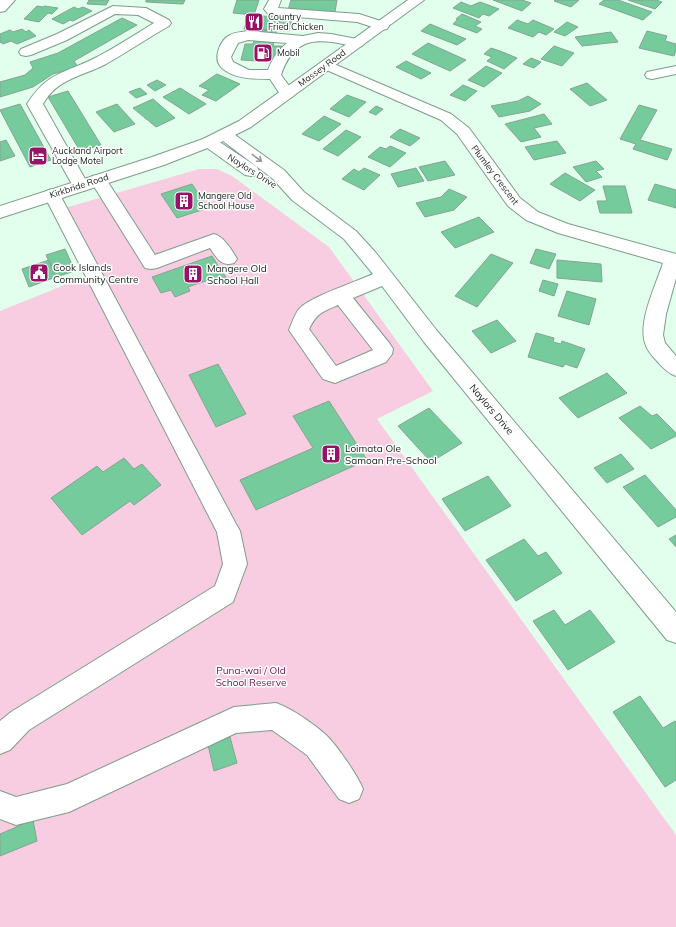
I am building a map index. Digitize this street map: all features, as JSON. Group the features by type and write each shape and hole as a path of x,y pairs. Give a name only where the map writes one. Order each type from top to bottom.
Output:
{"street":[{"path":"0,8 8,0"},
{"name":"Massey Road","path":"225,135 245,124 418,0"},
{"path":"275,1 271,9 273,11 296,14 352,12 359,18 382,26"},
{"path":"26,52 62,37 113,10 141,12 164,23 98,62 61,77 48,85 40,93 35,104 81,186"},
{"path":"274,75 246,74 227,65 224,57 228,45 234,38 249,35 303,40 325,36 357,43"},
{"path":"274,75 281,57 288,48 303,40"},
{"name":"Plumley Crescent","path":"327,65 436,112 451,120 463,131 514,202 524,212 531,216 555,226 675,260"},
{"path":"652,75 676,70"},
{"path":"274,75 287,94"},
{"name":"Kirkbride Road","path":"0,212 158,161 225,135"},
{"name":"Naylors Drive","path":"225,135 278,174 298,196 350,236 370,257 431,337 676,631"},
{"name":"Naylors Drive","path":"209,142 267,181 298,196"},
{"path":"98,180 151,263 214,240 228,259"},
{"path":"0,740 20,721 224,594 235,564 228,531 52,195"},
{"path":"675,260 655,316 653,332 656,345 676,368"},
{"path":"342,297 385,278"},
{"path":"0,805 16,811 70,798 234,720 276,716 317,746 349,789"}],"green space":[{"name":"Puna-wai / Old School Reserve","path":"199,169 217,169 232,176 329,247 433,391 377,419 676,835 676,927 0,927 0,311 87,276 65,208"}],"building":[{"path":"89,0 109,0 106,5 87,4"},
{"path":"146,0 185,0 183,4 146,2"},
{"path":"237,0 259,0 254,15 233,13"},
{"path":"291,0 337,0 335,12 288,10"},
{"path":"493,0 522,0 531,3 522,11"},
{"path":"579,0 571,7 554,1"},
{"path":"604,0 618,0 652,12 643,20 599,4"},
{"path":"628,0 656,0 662,2 655,9"},
{"path":"461,2 471,6 480,2 499,9 489,16 483,14 479,18 453,8"},
{"path":"37,6 58,8 52,14 48,13 39,22 24,19"},
{"path":"74,7 78,9 83,7 92,11 73,21 70,20 63,24 52,19"},
{"path":"462,14 481,22 475,26 482,29 477,33 453,24"},
{"path":"248,15 292,18 289,31 244,29"},
{"path":"122,18 137,25 74,61 78,67 53,74 33,87 0,97 0,82 25,75 33,68 30,62 58,53"},
{"path":"517,20 528,24 533,20 554,29 546,35 539,32 533,37 508,28"},
{"path":"567,22 578,27 565,36 554,32"},
{"path":"430,24 466,39 457,45 421,31"},
{"path":"22,29 26,32 29,30 36,36 17,44 11,41 3,44 0,42 0,34 10,30 13,32"},
{"path":"257,30 277,30 273,46 282,46 278,62 241,60 245,44 253,44"},
{"path":"647,31 667,36 665,41 676,44 674,56 639,48"},
{"path":"611,32 618,42 582,46 575,37"},
{"path":"428,43 466,60 450,71 412,54"},
{"path":"554,46 574,53 562,66 541,59"},
{"path":"491,48 517,58 504,69 487,61 492,57 484,54"},
{"path":"531,58 541,62 534,68 523,64"},
{"path":"406,61 431,73 421,79 396,67"},
{"path":"486,66 502,73 484,87 468,80"},
{"path":"217,74 240,84 216,101 202,95 209,90 199,86"},
{"path":"157,80 166,85 155,91 147,85"},
{"path":"587,83 607,100 590,106 570,89"},
{"path":"463,85 477,91 465,101 450,95"},
{"path":"140,88 147,94 136,98 129,92"},
{"path":"180,88 206,104 189,114 163,97"},
{"path":"68,91 101,145 80,151 48,97"},
{"path":"347,95 366,102 349,117 330,109"},
{"path":"528,96 541,104 530,111 499,117 491,106 518,101"},
{"path":"153,99 175,118 156,127 133,108"},
{"path":"20,104 51,160 30,167 0,110"},
{"path":"117,104 135,124 114,132 96,112"},
{"path":"639,105 657,110 640,140 672,149 667,160 633,149 636,144 620,139"},
{"path":"376,106 383,109 376,115 369,112"},
{"path":"544,114 552,124 534,128 541,137 521,142 505,124"},
{"path":"324,116 341,124 319,141 302,134"},
{"path":"400,129 420,138 410,146 390,137"},
{"path":"346,130 361,137 338,156 323,149"},
{"path":"6,140 15,156 0,161 0,142"},
{"path":"557,141 566,153 534,160 525,147"},
{"path":"390,146 406,153 390,167 368,157 380,147 386,149"},
{"path":"445,161 455,175 428,181 419,167"},
{"path":"596,161 604,169 596,171 602,177 586,182 573,167"},
{"path":"364,168 380,175 364,190 342,179 354,169 359,172"},
{"path":"416,168 424,181 398,187 391,174"},
{"path":"565,173 595,190 580,201 550,184"},
{"name":"Mangere Old School House","path":"192,184 208,208 177,218 161,194"},
{"path":"655,184 676,190 676,208 648,200"},
{"path":"603,186 625,186 632,213 600,213 597,201 607,201"},
{"path":"449,189 467,197 454,210 425,217 416,203 441,197"},
{"path":"479,217 494,232 455,248 441,232"},
{"name":"Cook Islands Community Centre","path":"65,249 75,271 56,277 46,255"},
{"path":"536,249 556,254 549,269 530,263"},
{"path":"491,254 513,263 477,307 455,296"},
{"name":"Mangere Old School Hall","path":"212,256 227,279 214,284 211,279 188,287 190,291 175,297 171,290 161,293 152,277"},
{"name":"Cook Islands Community Centre","path":"49,260 56,277 29,287 22,269"},
{"path":"557,260 601,264 602,282 557,278"},
{"path":"543,280 558,284 554,296 539,291"},
{"path":"567,291 596,299 589,325 558,316"},
{"path":"497,320 516,341 491,353 472,331"},
{"path":"536,333 554,338 553,342 561,344 562,341 585,349 577,368 565,364 563,367 528,357"},
{"path":"218,364 246,414 216,427 189,375"},
{"path":"607,373 627,393 578,418 559,398"},
{"name":"Loimata Ole Samoan Pre-School","path":"329,401 367,460 256,510 240,480 313,448 293,416"},
{"path":"640,406 652,416 657,414 676,433 676,436 651,449 619,418"},
{"path":"429,408 462,443 431,462 398,426"},
{"path":"621,454 634,469 607,483 594,468"},
{"path":"124,458 134,469 142,464 161,485 134,505 130,501 82,535 51,498 97,466 103,472"},
{"path":"645,475 676,510 676,517 658,527 623,487"},
{"path":"488,476 511,506 465,531 442,499"},
{"path":"676,535 676,547 669,539"},
{"path":"524,539 538,556 546,552 562,573 516,601 486,560"},
{"path":"554,610 565,625 590,610 615,642 568,670 533,621"},
{"path":"640,696 663,728 675,721 676,722 676,780 665,787 613,712"},
{"path":"230,737 237,763 214,771 208,745"},
{"path":"33,820 37,841 0,856 0,834"}],"place":[{"name":"Country Fried Chicken","path":"254,22"},
{"name":"Mobil","path":"263,53"},
{"name":"Auckland Airport Lodge Motel","path":"38,156"},
{"name":"Mangere Old School House","path":"184,201"},
{"name":"Cook Islands Community Centre","path":"39,273"},
{"name":"Mangere Old School Hall","path":"193,274"},
{"name":"Loimata Ole Samoan Pre-School","path":"331,454"}]}
